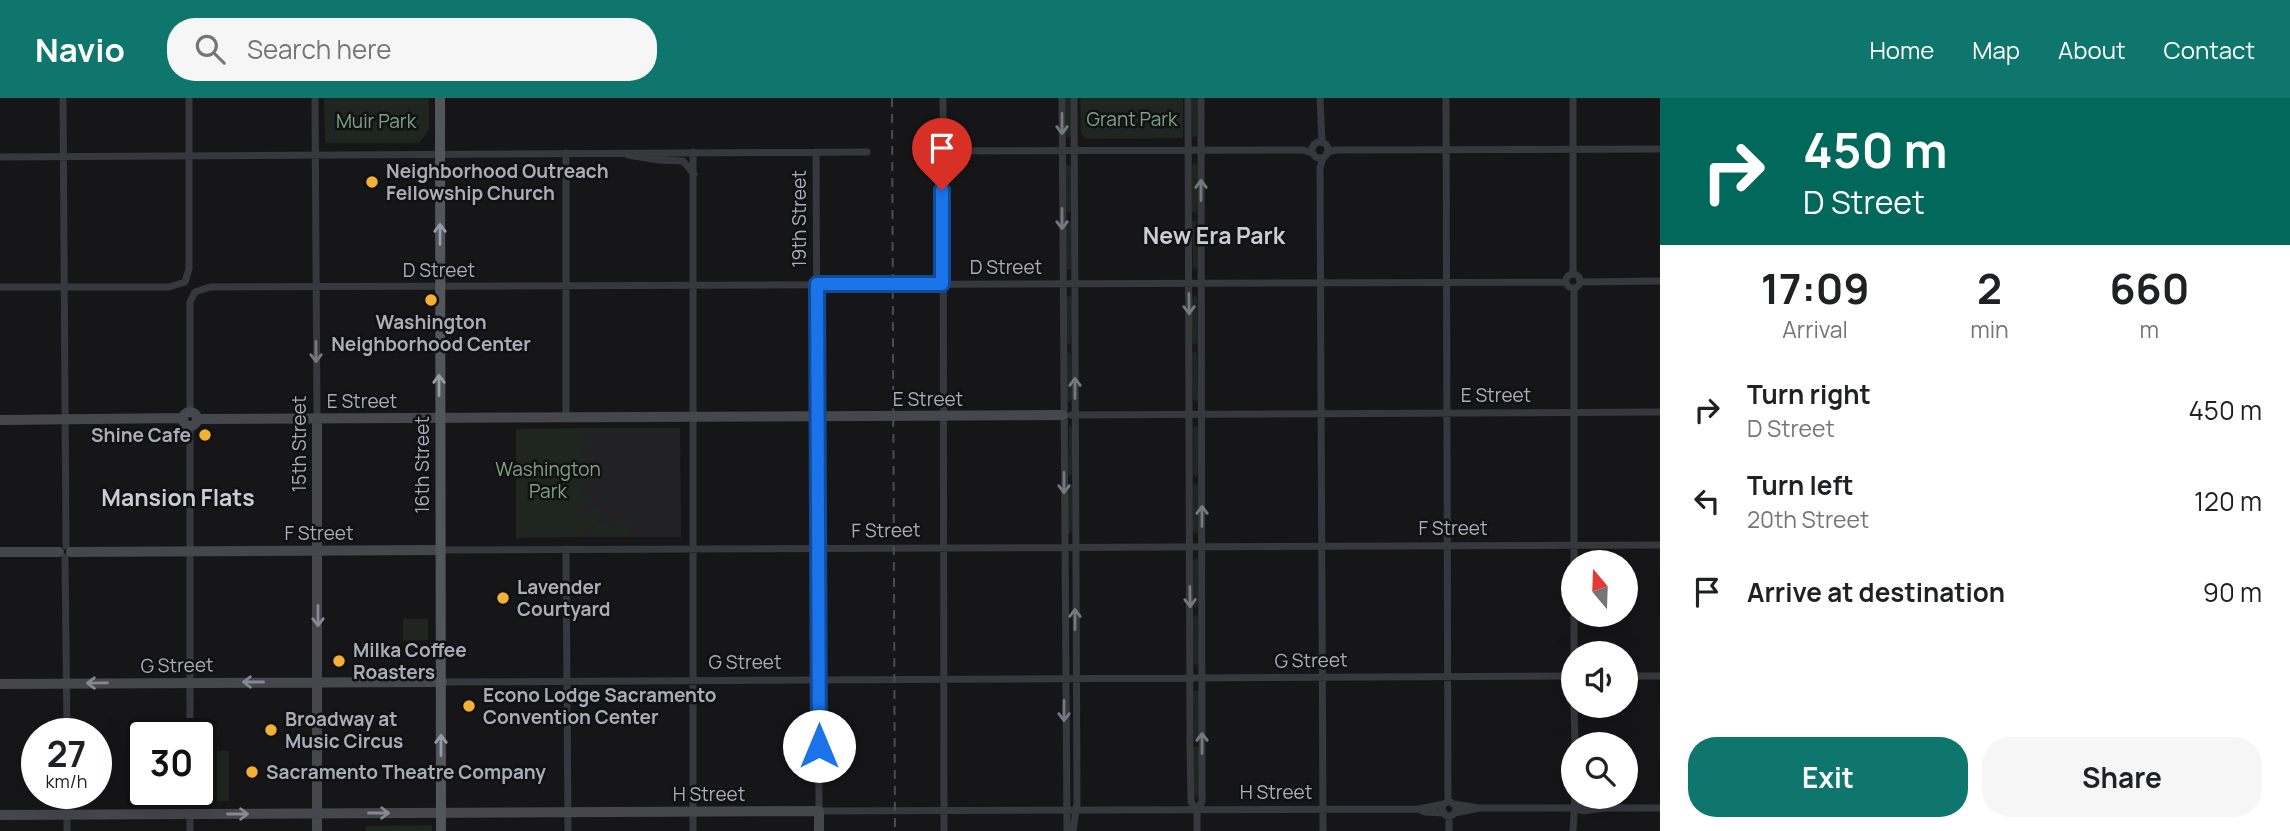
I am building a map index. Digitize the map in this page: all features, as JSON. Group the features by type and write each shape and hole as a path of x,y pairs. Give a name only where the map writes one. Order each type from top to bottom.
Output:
{"main road":[{"name":"16th Street","path":"440,98 441,831"}],"street":[{"path":"63,98 66,718"},
{"path":"0,288 169,287 185,282 189,269 189,98"},
{"name":"15th Street","path":"315,98 317,831"},
{"path":"943,98 944,831"},
{"path":"1062,98 1067,831"},
{"path":"1073,831 1076,679 1074,98"},
{"path":"1188,98 1191,802 1196,810 1197,831"},
{"path":"1196,810 1202,802 1200,98"},
{"path":"1320,98 1323,831"},
{"path":"1446,98 1448,803 1455,809 1449,814"},
{"path":"1573,98 1573,274"},
{"path":"916,151 1660,149"},
{"path":"611,152 646,159 683,162 694,174"},
{"path":"693,152 693,831"},
{"name":"19th Street","path":"817,152 819,831"},
{"path":"0,157 867,152"},
{"path":"566,153 566,418"},
{"path":"1573,274 1578,276 1580,282"},
{"path":"1573,274 1567,277 1566,282 1574,288"},
{"path":"1574,550 1574,288 1580,282 1660,281"},
{"name":"D Street","path":"190,419 191,298 195,292 209,287 1566,282"},
{"name":"E Street","path":"0,420 1660,412"},
{"path":"190,419 190,718"},
{"name":"F Street","path":"0,552 1660,545"},
{"path":"566,549 568,831"},
{"path":"1638,676 1660,676"},
{"name":"G Street","path":"0,684 1561,677"},
{"path":"1448,803 1442,808 1449,814 1449,831"},
{"name":"H Street","path":"0,815 1418,809 1448,803 1480,808 1561,808"},
{"name":"H Street","path":"1418,809 1449,814 1480,808"},
{"name":"H Street","path":"1638,808 1660,808"},
{"path":"67,809 67,831"},
{"path":"190,809 190,831"},
{"path":"1573,831 1574,809"},
{"name":"H Street","path":"1577,809 1598,809"}],"shaded area":[{"path":"579,428 680,428 681,537 579,537"}],"green space":[{"name":"Muir Park","path":"324,98 429,98 429,130 419,143 325,143"},
{"path":"1066,98 1071,98 1071,136 1068,138 1066,136"},
{"name":"Grant Park","path":"1080,98 1183,98 1183,138 1086,139 1081,133"},
{"path":"1192,98 1197,98 1197,136 1194,137 1192,136"},
{"path":"1195,163 1195,213 1192,211 1192,165"},
{"path":"1066,164 1071,166 1069,213 1066,212"},
{"path":"1069,220 1069,270 1066,268 1066,222"},
{"path":"1195,220 1198,267 1195,270 1192,221"},
{"path":"1069,295 1071,343 1069,345 1066,298"},
{"path":"1195,295 1198,343 1195,345 1192,343 1192,297"},
{"path":"1195,351 1196,402 1193,399 1192,353"},
{"path":"1069,352 1072,400 1069,402 1067,354"},
{"path":"1069,425 1072,427 1072,474 1068,476"},
{"path":"1195,426 1198,428 1196,477 1193,474"},
{"name":"Washington Park","path":"579,428 580,436 589,444 587,451 581,451 579,473 586,480 579,489 589,499 579,509 579,516 582,519 596,505 605,514 591,527 588,524 590,527 579,537 516,538 516,429"},
{"path":"1068,484 1072,485 1070,534 1068,533"},
{"path":"1196,484 1196,534 1193,531 1193,485"},
{"path":"624,515 629,521 631,536 589,536 603,522 611,529"},
{"path":"1196,558 1196,608 1193,606 1193,560"},
{"path":"1196,615 1199,663 1196,666 1193,663 1193,617"},
{"path":"403,619 428,619 428,640 403,641"},
{"path":"1196,690 1199,692 1197,741 1194,738"},
{"path":"1196,746 1199,748 1197,797 1194,794"},
{"path":"217,751 229,751 229,801 217,801"},
{"path":"432,825 432,831 366,831 366,826"}],"railway":[{"path":"892,98 895,831"}],"place":[{"name":"Neighborhood Outreach Fellowship Church","path":"372,182"},
{"name":"Washington Neighborhood Center","path":"431,300"},
{"name":"Shine Cafe","path":"205,435"},
{"name":"Lavender Courtyard","path":"503,598"},
{"name":"Milka Coffee Roasters","path":"339,661"},
{"name":"Econo Lodge Sacramento Convention Center","path":"469,706"},
{"name":"Broadway at Music Circus","path":"271,730"},
{"name":"Sacramento Theatre Company","path":"252,772"}],"district":[{"name":"New Era Park","path":"1214,236"},
{"name":"Mansion Flats","path":"178,498"}],"route":[{"path":"819,746 817,284 942,284 942,190"}]}
